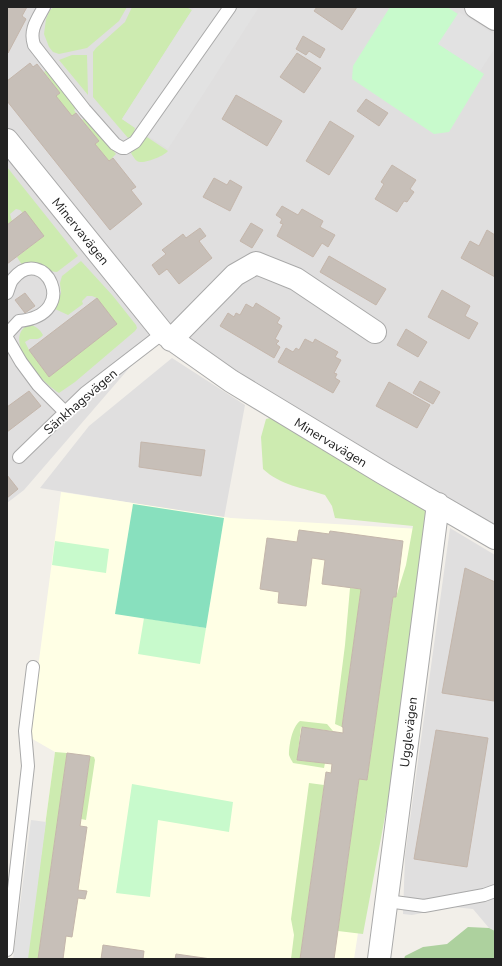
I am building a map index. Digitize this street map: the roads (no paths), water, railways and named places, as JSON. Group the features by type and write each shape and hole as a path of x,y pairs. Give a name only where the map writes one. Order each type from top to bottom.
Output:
{"street":[{"path":"476,7 495,19"},
{"name":"Minervavägen","path":"9,147 167,337 231,381 382,473 495,538"},
{"path":"167,337 235,275 256,263 296,279 375,332"},
{"name":"Ugglevägen","path":"379,959 438,504"}],"lane":[{"path":"44,7 31,36 34,45 90,116 116,144 122,148 125,148 135,142 230,7"},
{"path":"7,293 12,280 20,272 29,269 39,270 46,274 52,282 53,300 43,313 27,320 19,321 7,334"},
{"name":"Sänkhagsvägen","path":"19,457 85,393 167,337"},
{"path":"7,338 21,362 38,385 65,412"},
{"path":"7,950 28,766 25,732 32,667"},
{"path":"386,901 424,906 494,892"}]}
